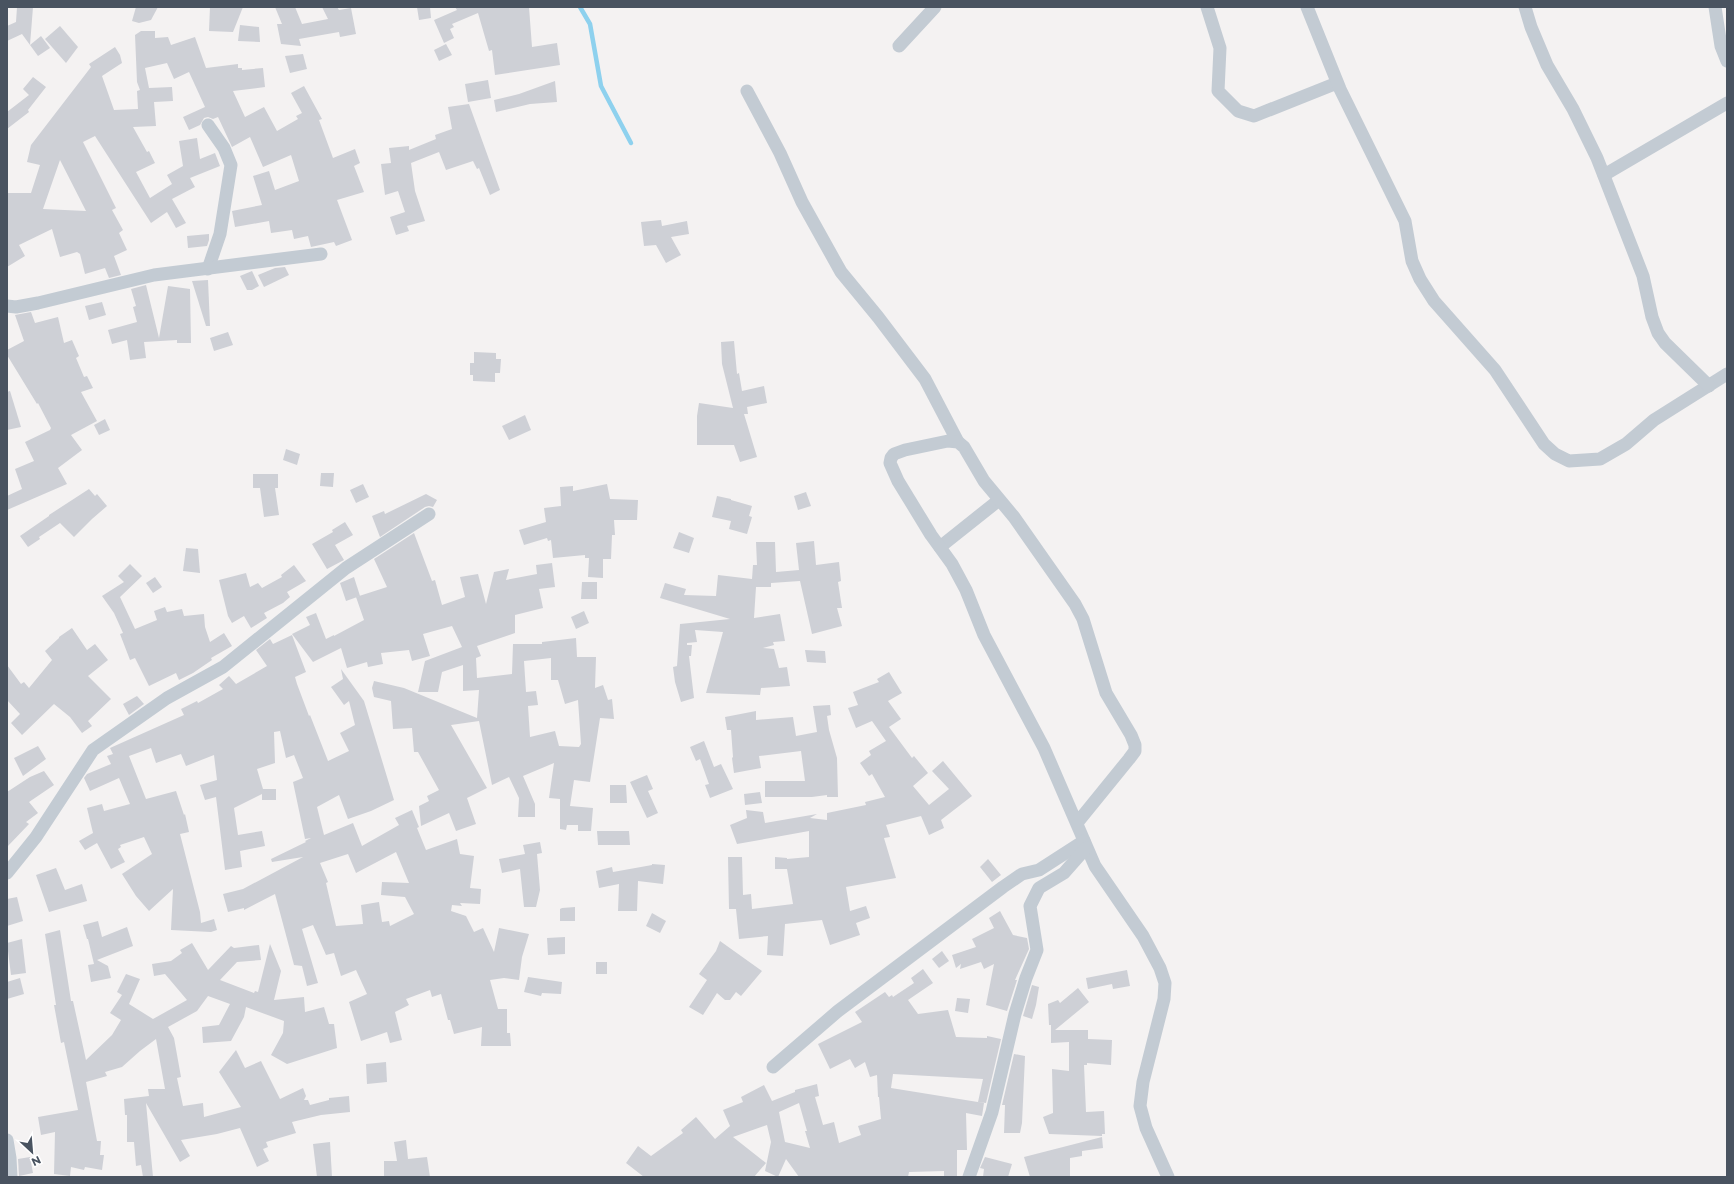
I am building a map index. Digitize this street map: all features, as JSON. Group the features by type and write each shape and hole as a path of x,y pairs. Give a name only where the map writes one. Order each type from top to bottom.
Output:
{"street":[{"path":"899,46 935,7"},
{"path":"1206,7 1220,48 1218,91 1238,111 1254,116 1337,83"},
{"path":"1307,7 1337,83 1405,221 1412,261 1420,279 1434,301 1496,370 1544,444 1555,454 1568,461 1600,459 1613,453 1654,420 1727,374"},
{"path":"1525,7 1531,27 1547,65 1573,109 1604,175 1643,276 1652,317 1658,333 1665,343 1709,386"},
{"path":"1715,7 1721,46 1727,62"},
{"path":"747,90 780,153 802,202 841,272 878,317 925,379 958,442 964,447 984,481 1014,517 1075,604 1083,619 1106,693 1131,735 1135,745 1134,751 1129,759 1077,823"},
{"path":"1604,175 1727,103"},
{"path":"208,124 224,148 231,165 220,234 208,269"},
{"path":"7,306 16,307 38,303 154,275 321,254"},
{"path":"958,442 948,441 905,450 894,454 890,458 890,463 898,481 952,564 966,590 984,635 1044,748 1095,866 1143,936 1160,968 1165,983 1164,998 1143,1082 1140,1106 1146,1128 1168,1177"},
{"path":"940,547 999,500"},
{"path":"7,873 36,837 93,750 167,698 223,667 346,568 429,514"},
{"path":"772,1067 838,1011 1003,887 1022,874 1039,870 1085,844"},
{"path":"969,1177 992,1112 1015,1014 1026,978 1037,950 1030,906 1039,888 1064,873 1085,844"},
{"path":"7,1140 11,1177"}],"building":[{"path":"17,7 33,7 30,45 22,34 7,41 7,26 16,22"},
{"path":"136,7 158,7 151,20 139,23 132,21"},
{"path":"210,7 243,7 233,32 209,31"},
{"path":"275,7 295,7 302,24 328,19 322,7 337,7 339,10 351,8 356,34 340,37 339,32 299,39 301,46 281,44 277,24 282,24"},
{"path":"417,7 430,7 431,18 419,20"},
{"path":"455,7 529,7 532,47 557,43 560,65 495,75 492,50 489,51 478,13 452,24 454,27 450,29 454,38 444,43 434,20 457,10"},
{"path":"240,25 259,27 260,42 238,41"},
{"path":"60,26 78,47 66,63 45,39"},
{"path":"141,31 155,31 155,38 168,37 171,45 195,37 206,68 238,64 238,68 242,68 242,70 263,68 265,87 233,91 245,117 264,107 277,131 298,119 296,116 302,113 291,93 304,86 322,119 319,120 333,158 355,149 360,163 354,166 364,192 337,200 352,240 336,246 334,242 311,247 308,236 294,239 292,230 271,233 269,221 235,227 232,211 262,205 253,176 269,171 275,190 299,181 291,155 263,167 250,137 232,147 218,117 213,119 208,117 204,118 200,125 189,130 183,117 205,107 189,72 174,79 167,63 145,68 149,88 172,87 173,101 154,102 156,126 133,127 155,163 136,172 150,198 172,184 167,175 183,166 179,141 197,138 200,159 215,153 220,166 190,178 195,187 172,199 186,223 176,228 167,212 151,223 95,136 83,142 116,208 112,210 123,230 119,233 127,250 114,256 121,275 109,278 105,268 85,274 80,254 77,252 60,257 52,229 19,245 25,256 7,267 7,193 31,193 40,165 27,162 31,145 91,67 89,64 115,47 120,55 122,63 102,76 114,110 138,109 137,91 140,90 137,82 135,35","holes":["60,160 86,211 43,209"]},
{"path":"41,36 50,48 38,56 30,45"},
{"path":"446,44 452,55 439,61 434,50"},
{"path":"303,54 307,69 290,73 285,56"},
{"path":"33,77 46,87 28,110 29,112 7,129 7,112 29,95 23,89"},
{"path":"488,80 491,98 468,102 465,84"},
{"path":"555,81 557,102 530,104 496,112 494,100 519,94"},
{"path":"469,104 500,190 490,195 479,168 477,169 473,161 446,170 439,152 411,163 415,191 425,221 407,226 409,231 396,235 390,217 405,212 398,191 385,195 381,164 391,163 389,148 409,146 409,150 436,139 435,135 452,129 448,107"},
{"path":"661,220 662,226 687,221 689,234 671,237 681,255 666,263 656,245 644,246 641,222"},
{"path":"209,234 207,246 188,248 187,236"},
{"path":"285,267 289,275 264,287 258,275 275,268"},
{"path":"252,271 259,286 252,290 247,290 240,276"},
{"path":"208,280 210,326 206,326 192,281"},
{"path":"146,285 159,338 168,286 190,289 191,343 177,343 177,340 144,342 146,358 130,360 127,340 112,344 108,330 137,322 133,307 136,306 131,289"},
{"path":"102,302 106,315 89,320 85,306"},
{"path":"31,312 35,323 58,317 64,343 72,340 79,356 76,358 84,377 87,376 93,388 81,392 97,421 71,435 82,450 58,468 67,484 7,510 7,496 22,489 15,469 34,461 25,442 50,430 51,428 38,403 37,404 7,355 7,350 24,341 15,315"},
{"path":"228,332 233,345 214,351 210,338"},
{"path":"734,341 737,374 739,373 742,391 764,386 767,403 747,407 748,414 744,414 757,457 740,462 734,445 697,445 697,416 699,403 733,408 722,364 721,342"},
{"path":"474,352 496,353 496,359 501,359 500,373 495,373 495,382 473,381 473,375 470,375 470,363 474,363"},
{"path":"10,391 21,427 7,430 7,392"},
{"path":"525,415 531,430 509,440 502,426"},
{"path":"105,419 110,430 99,435 94,425"},
{"path":"286,449 300,454 297,465 283,460"},
{"path":"321,473 334,473 333,487 320,486"},
{"path":"253,474 278,474 278,488 275,488 279,515 264,517 260,488 253,488"},
{"path":"363,484 369,497 356,503 350,490"},
{"path":"607,484 610,499 638,500 637,520 614,520 615,535 612,535 611,559 603,559 603,578 588,577 589,558 585,558 585,555 553,558 551,540 548,541 547,538 524,545 519,530 546,522 544,508 561,506 560,487 573,486 573,491"},
{"path":"89,489 95,496 97,494 107,506 74,537 60,523 39,537 40,539 28,547 20,536"},
{"path":"806,492 811,506 798,510 794,496"},
{"path":"426,494 437,500 433,507 425,507 380,537 372,516 384,511 385,514"},
{"path":"717,496 752,506 749,516 752,517 747,534 729,529 731,521 712,517"},
{"path":"345,522 353,535 335,545 344,560 327,569 312,544 333,532 332,530"},
{"path":"679,532 694,538 689,553 673,548"},
{"path":"414,533 432,581 435,580 442,605 465,597 460,577 478,574 486,604 494,572 509,569 506,580 537,574 536,565 552,563 555,587 539,589 543,608 515,615 515,633 477,646 481,656 476,658 477,678 512,674 513,644 542,644 542,642 576,638 577,657 596,657 595,688 603,685 608,700 612,699 614,719 600,718 590,782 574,780 570,806 593,808 591,831 578,831 578,825 567,825 566,830 560,829 560,799 549,798 554,763 523,776 535,804 535,817 518,817 519,798 509,777 492,785 479,721 451,725 487,788 467,798 476,824 456,831 449,813 421,826 419,806 429,801 427,796 439,790 418,752 414,752 412,728 393,729 391,701 374,697 372,688 374,681 404,688 477,718 479,690 463,691 463,665 442,672 438,692 418,692 425,661 462,647 452,626 423,634 430,656 412,661 409,650 381,653 383,664 368,667 367,662 347,668 341,648 313,662 292,634 310,625 306,617 316,613 326,639 364,620 356,597 387,587 374,559","holes":["551,658 551,680 558,680 565,704 578,700 581,744 579,747 559,746 555,731 530,737 528,706 538,705 536,691 526,692 524,661"]},
{"path":"814,541 816,565 839,562 841,581 838,582 842,608 837,608 842,626 812,634 800,581 771,583 771,587 756,587 754,618 780,614 785,641 773,642 774,645 763,648 774,649 779,668 787,667 790,686 761,688 760,695 706,693 723,632 695,630 697,642 687,643 687,645 692,645 691,656 689,656 694,698 681,702 675,682 673,667 677,666 680,624 730,619 660,598 665,583 686,589 684,595 716,596 718,575 752,579 753,565 757,565 756,542 775,542 776,572 799,570 796,543"},
{"path":"186,548 198,549 200,573 183,571"},
{"path":"130,564 142,576 120,597 135,629 157,620 154,611 165,607 167,612 182,609 184,616 204,614 205,627 210,642 224,633 232,646 211,658 212,660 193,673 179,680 176,673 149,686 135,658 130,660 120,634 123,633 114,613 102,596 124,582 118,576"},
{"path":"294,565 306,581 287,592 290,597 283,603 264,613 267,618 251,628 244,616 232,623 228,616 219,580 246,573 250,587 258,583 262,588 282,577 281,575"},
{"path":"155,577 162,587 153,593 146,583"},
{"path":"354,577 360,596 346,601 340,583"},
{"path":"582,582 597,582 597,599 581,599"},
{"path":"584,611 589,623 576,629 571,617"},
{"path":"72,628 87,650 95,644 108,660 88,676 111,699 88,721 92,726 82,733 70,717 54,704 22,735 11,723 20,714 7,700 7,665 21,684 24,682 29,688 52,660 45,651 59,637"},
{"path":"292,635 306,672 295,677 297,684 328,761 349,751 340,733 355,725 349,701 344,705 331,687 343,679 341,669 364,701 394,800 371,811 348,819 339,795 317,807 324,835 353,823 362,846 399,825 395,818 412,810 419,827 417,828 426,850 457,839 460,854 474,856 470,888 481,889 480,904 460,903 462,906 452,905 451,911 466,916 474,932 483,928 494,952 499,928 529,934 522,957 519,980 504,978 490,980 498,1009 507,1009 507,1033 510,1033 511,1046 481,1046 482,1027 454,1034 450,1020 448,1020 441,994 432,997 430,990 406,999 409,1005 395,1012 402,1040 390,1043 387,1032 361,1041 349,1002 367,994 356,970 341,976 334,953 326,955 313,925 302,929 318,983 307,986 302,966 294,965 275,894 244,910 244,908 228,912 223,894 243,889 303,857 272,862 271,859 306,842 305,841 311,838 305,839 293,782 303,778 294,755 286,758 280,731 274,732 275,763 257,769 263,789 276,789 276,800 262,800 262,794 234,808 238,835 262,831 265,846 240,851 242,867 225,870 216,797 205,800 200,785 217,780 214,755 186,766 181,754 156,763 151,748 129,756 146,799 176,791 184,815 185,814 189,832 180,834 200,912 201,923 214,919 217,930 211,932 171,930 173,889 149,911 136,896 122,874 152,854 144,837 120,845 121,847 118,849 125,862 111,869 97,843 85,850 79,841 93,833 87,808 102,804 104,811 130,804 119,778 90,791 84,778 87,774 111,764 107,756 113,754 110,748 184,715 181,709 197,701 198,703 223,689 219,685 229,676 236,684 267,666 256,650 270,639 273,644","holes":["396,852 409,883 382,882 381,895 405,897 414,914 390,926 389,921 382,922 379,902 361,905 363,924 336,926 326,883 328,882 320,863 348,854 356,873"]},
{"path":"805,650 825,651 826,663 807,662"},
{"path":"889,672 902,693 888,701 901,719 889,727 912,758 914,756 928,773 913,786 929,805 949,789 932,771 943,761 972,796 941,820 944,828 929,835 921,816 886,825 890,837 884,838 896,878 846,887 850,911 866,906 870,918 856,923 860,935 830,945 822,920 785,924 783,956 767,955 768,936 739,939 736,909 729,909 728,857 742,857 743,895 751,894 752,909 793,904 787,869 775,869 775,857 787,859 809,857 809,831 737,844 730,825 747,818 746,810 763,812 765,823 817,814 810,818 827,820 827,813 866,805 865,802 885,797 872,774 869,776 860,763 871,755 869,751 886,741 872,721 856,728 848,708 858,705 853,692 879,682 877,679"},
{"path":"137,696 144,704 129,715 123,704"},
{"path":"830,705 831,715 827,716 829,730 837,758 838,797 827,797 827,795 812,797 765,797 765,781 805,781 801,751 759,756 761,768 734,773 731,730 727,730 725,717 756,711 756,720 793,717 796,736 817,732 813,706"},
{"path":"704,741 714,767 721,764 733,789 710,798 705,785 709,784 700,759 696,761 690,747"},
{"path":"38,746 46,759 23,776 14,758"},
{"path":"44,771 54,785 29,802 38,813 26,822 29,824 7,847 7,792 30,777"},
{"path":"647,775 653,789 648,791 658,813 647,818 630,782"},
{"path":"610,785 626,785 627,803 610,803"},
{"path":"760,792 762,803 745,805 744,794"},
{"path":"597,831 629,831 630,845 598,845"},
{"path":"540,842 542,853 537,854 540,890 536,907 524,907 520,869 502,873 499,859 525,854 523,845"},
{"path":"988,859 1001,875 992,882 980,867"},
{"path":"652,864 665,865 663,884 638,881 637,911 618,911 619,884 599,888 596,871 612,867 613,872"},
{"path":"56,868 65,890 82,884 87,901 49,912 36,875"},
{"path":"17,897 23,921 7,926 7,899"},
{"path":"575,907 575,921 560,921 560,909"},
{"path":"1000,911 1013,935 1027,938 1029,949 1015,980 1017,980 1007,1011 986,1005 994,964 984,969 981,962 960,969 961,964 956,968 952,955 976,947 972,939 994,928 989,918"},
{"path":"652,913 666,921 660,933 646,926"},
{"path":"98,921 102,937 127,927 133,946 97,960 108,966 111,978 91,982 88,965 94,964 83,925"},
{"path":"60,930 71,1001 73,1001 86,1060 112,1035 121,1020 110,1013 122,995 117,992 126,974 140,979 129,1004 153,1019 187,1000 165,974 154,976 152,964 171,961 182,953 180,950 192,943 208,970 231,946 234,948 259,945 261,960 237,962 220,980 254,993 255,991 258,992 270,944 281,971 274,1000 304,997 305,1012 324,1007 329,1024 334,1024 337,1048 287,1064 271,1055 283,1033 284,1021 246,1007 244,1017 231,1041 203,1043 202,1027 219,1025 230,1004 208,996 197,1011 168,1027 174,1038 181,1077 177,1078 183,1106 203,1103 204,1117 241,1107 219,1072 236,1050 245,1068 261,1061 280,1099 303,1088 306,1096 304,1100 308,1100 310,1105 329,1100 329,1098 349,1096 350,1112 321,1115 292,1122 296,1133 266,1142 268,1147 263,1149 269,1161 257,1167 240,1128 217,1134 181,1140 190,1156 180,1162 146,1103 153,1177 143,1177 141,1165 136,1166 134,1142 127,1142 127,1115 125,1115 124,1099 149,1096 148,1089 165,1089 156,1039 122,1067 105,1072 107,1076 86,1082 97,1141 101,1141 100,1155 104,1155 102,1170 85,1167 84,1170 71,1167 70,1176 54,1174 55,1132 41,1135 38,1117 78,1110 64,1042 61,1043 54,1005 56,1005 45,934"},
{"path":"565,937 565,954 548,955 547,938"},
{"path":"22,939 26,973 11,975 7,943"},
{"path":"720,941 762,971 741,996 736,992 730,1000 725,1000 717,993 703,1015 689,1007 707,980 699,974 716,951"},
{"path":"942,951 949,961 939,968 932,959"},
{"path":"596,962 607,962 607,974 596,974"},
{"path":"923,969 933,983 908,1000 918,1014 948,1010 956,1037 987,1038 987,1036 1001,1039 986,1103 978,1102 983,1079 893,1074 891,1088 984,1103 982,1116 966,1113 967,1150 957,1150 957,1177 944,1177 944,1171 909,1172 908,1177 799,1177 786,1159 778,1177 765,1171 771,1142 767,1125 733,1137 766,1163 754,1177 644,1177 626,1163 638,1146 651,1156 683,1133 681,1130 696,1117 715,1139 730,1126 723,1110 743,1102 741,1097 764,1085 772,1101 795,1092 795,1090 817,1084 819,1096 815,1097 823,1125 834,1122 839,1143 861,1135 858,1126 881,1119 877,1075 870,1077 865,1062 855,1068 850,1059 830,1069 818,1044 862,1022 855,1012 885,992 889,997 892,995 893,997 914,983 911,978","holes":["799,1103 807,1131 805,1131 810,1148 785,1142 779,1112"]},
{"path":"1127,970 1130,986 1113,989 1112,984 1088,989 1086,978"},
{"path":"528,977 562,982 561,994 542,993 541,996 524,992"},
{"path":"20,978 24,994 7,999 7,982"},
{"path":"1032,985 1039,987 1032,1019 1023,1016"},
{"path":"1078,988 1089,1002 1055,1030 1088,1030 1088,1039 1112,1040 1111,1065 1087,1063 1087,1065 1084,1065 1086,1112 1104,1111 1105,1134 1102,1134 1102,1136 1049,1134 1043,1117 1053,1113 1052,1069 1069,1071 1069,1042 1051,1043 1051,1025 1049,1025 1048,1004 1058,1000 1060,1003"},
{"path":"957,998 970,999 968,1013 955,1011"},
{"path":"1014,1054 1025,1056 1022,1123 1020,1133 1004,1133 1005,1105 1002,1105"},
{"path":"386,1062 387,1082 367,1084 366,1064"},
{"path":"1102,1137 1103,1148 1082,1151 1082,1156 1070,1158 1070,1177 1030,1177 1024,1157"},
{"path":"406,1140 408,1159 427,1157 430,1177 384,1177 384,1161 397,1161 394,1142"},
{"path":"330,1142 332,1177 317,1177 313,1144"},
{"path":"30,1157 33,1173 19,1176 18,1159"},
{"path":"985,1157 1012,1164 1008,1177 983,1177 984,1169 980,1168"}],"waterway":[{"path":"580,7 590,24 601,86 631,143"}]}
